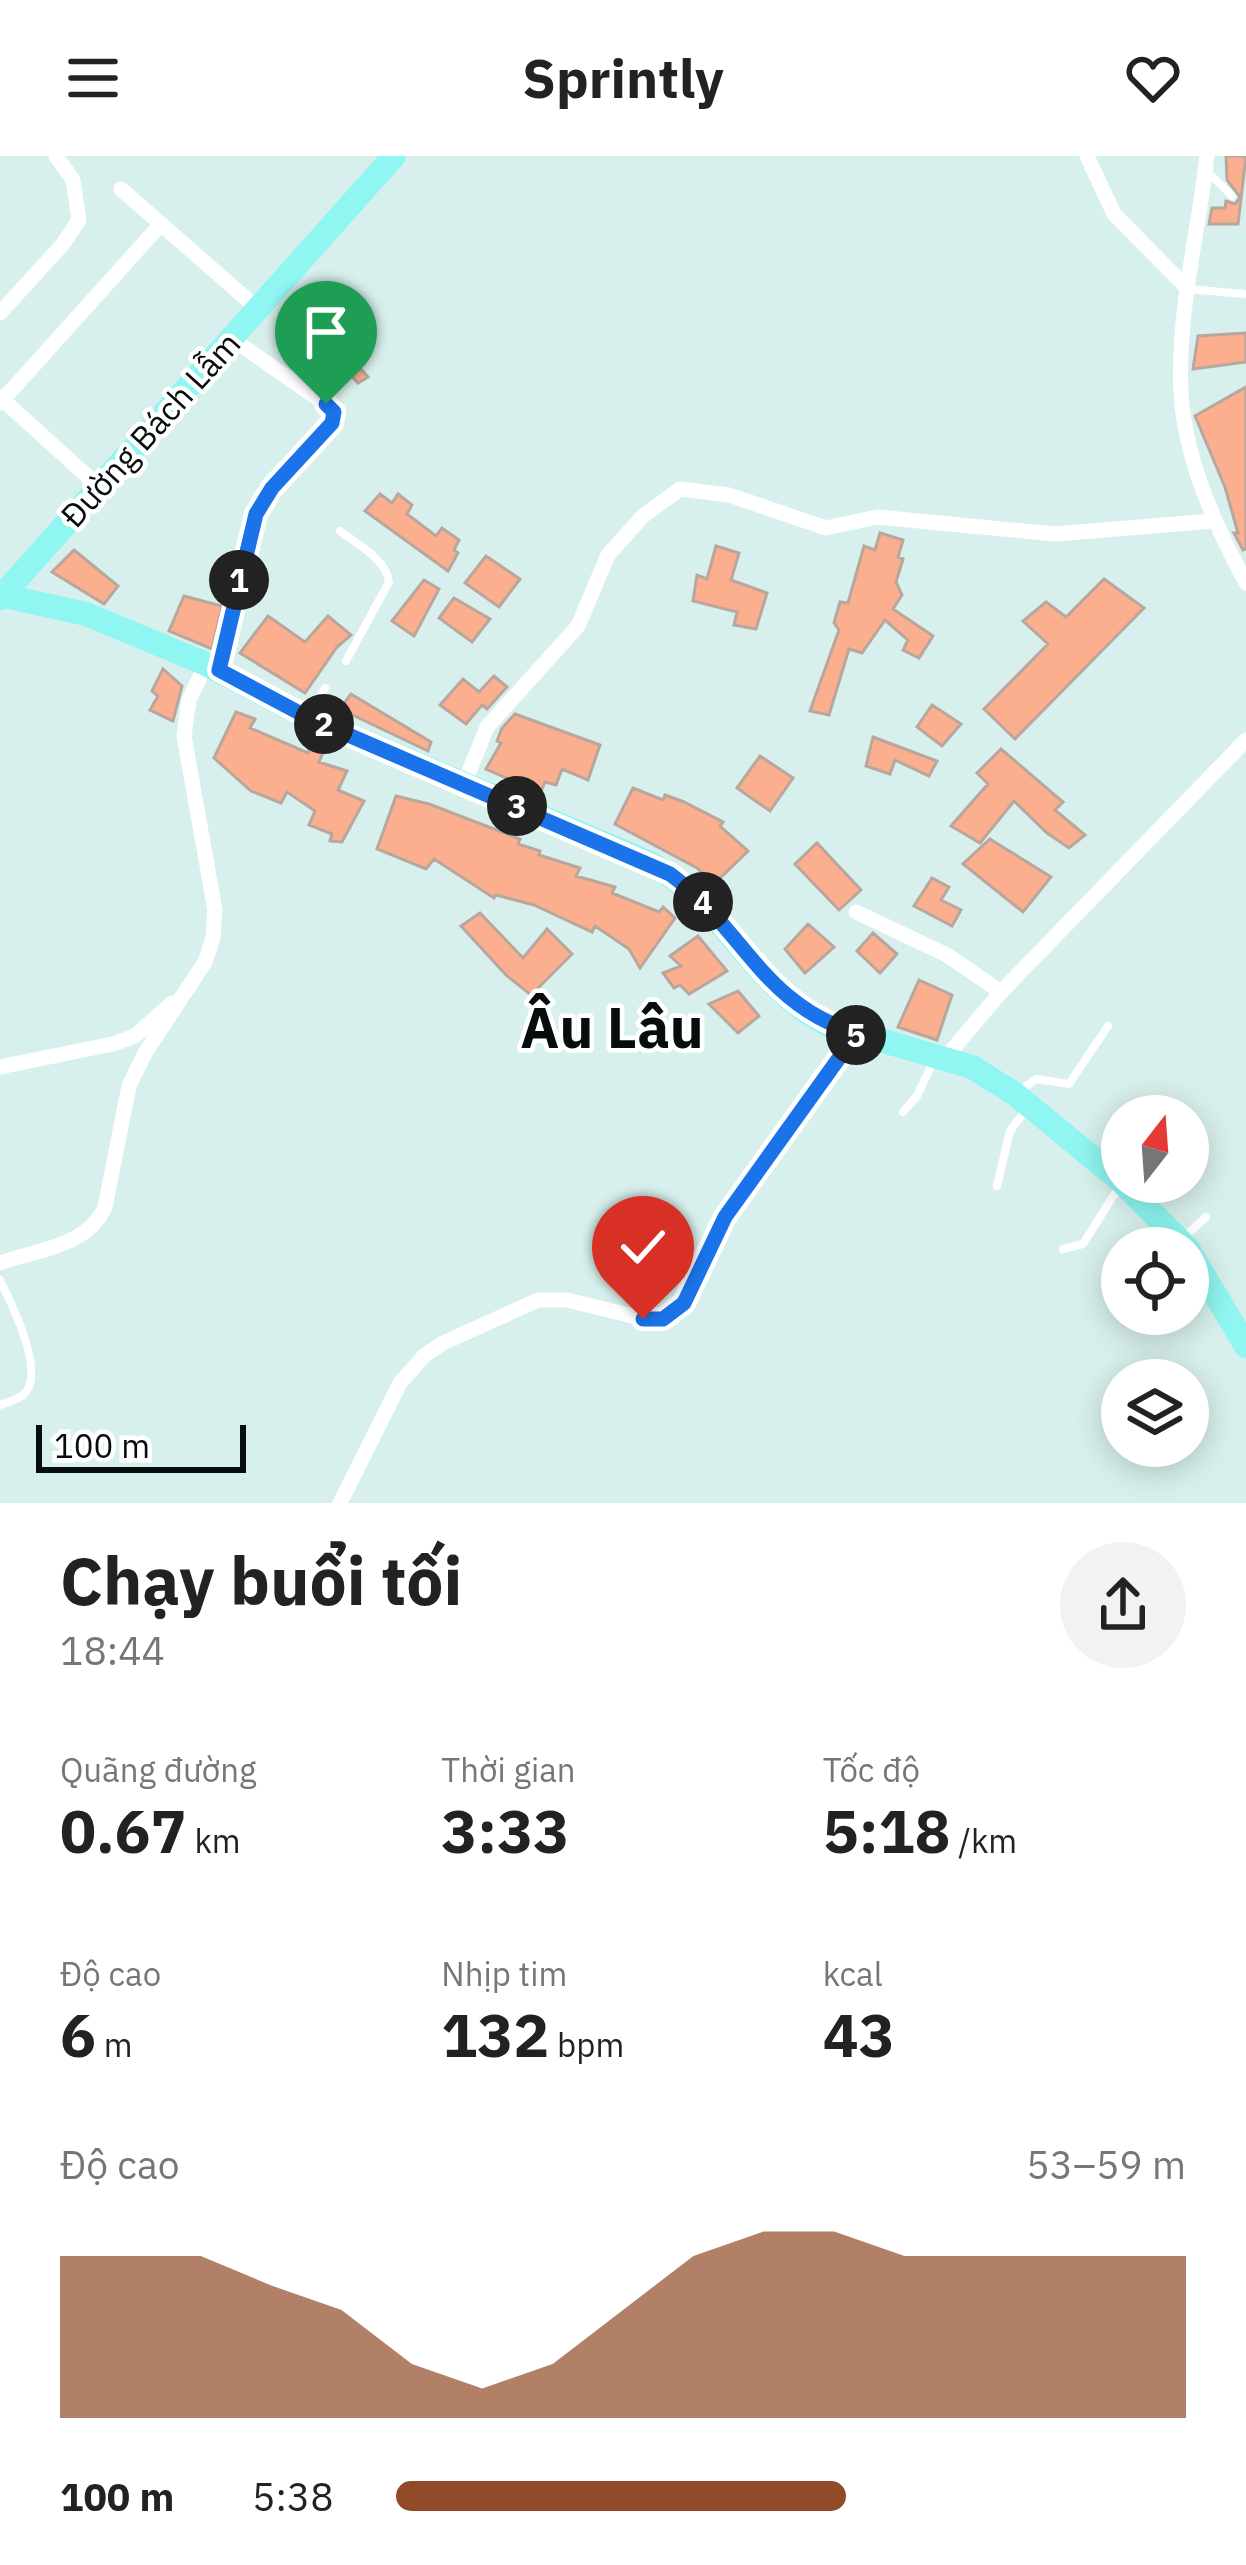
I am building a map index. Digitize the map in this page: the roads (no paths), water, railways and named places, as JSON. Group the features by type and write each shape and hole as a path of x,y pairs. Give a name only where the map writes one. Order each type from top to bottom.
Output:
{"main road":[{"name":"Đường Bách Lẫm","path":"1,596 394,156"},
{"path":"1,596 86,614 213,667 309,718 670,874 702,901 793,1004 830,1025 972,1067 1022,1099 1101,1162"},
{"path":"1145,1203 1168,1227"},
{"path":"1209,1284 1243,1337"}],"street":[{"path":"0,313 56,253 79,220 73,180 56,156"},
{"path":"1087,156 1114,214 1188,289"},
{"path":"1206,163 1181,334 1183,406 1213,520 1246,583"},
{"path":"121,189 258,309"},
{"path":"98,486 1,400 161,224"},
{"path":"0,1263 79,1237 96,1224 105,1207 129,1086 209,952 215,923 184,736 189,700 213,667 256,514 272,488 334,416 330,407 231,338"},
{"path":"464,784 487,727 578,626 608,555 643,516 680,489 729,495 826,528 877,517 1055,533 1213,520"},
{"path":"941,1055 1246,740"},
{"path":"856,912 947,956 1001,992"},
{"path":"0,1066 135,1036 182,996"},
{"path":"340,1503 400,1383 443,1343 538,1300 567,1300 653,1321 678,1310 725,1217 857,1033"}],"lane":[{"path":"1206,163 1232,196"},
{"path":"1188,289 1243,294"},
{"path":"340,531 388,572 389,581 346,661"},
{"path":"309,718 325,688"},
{"path":"997,1186 1022,1099 1036,1079 1070,1084 1108,1026"},
{"path":"903,1112 941,1055"},
{"path":"1063,1249 1083,1244 1113,1203"},
{"path":"1198,1227 1205,1217"},
{"path":"0,1280 27,1343 30,1387 25,1395 0,1405"}],"district":[{"name":"Âu Lâu","path":"612,1027"}]}
